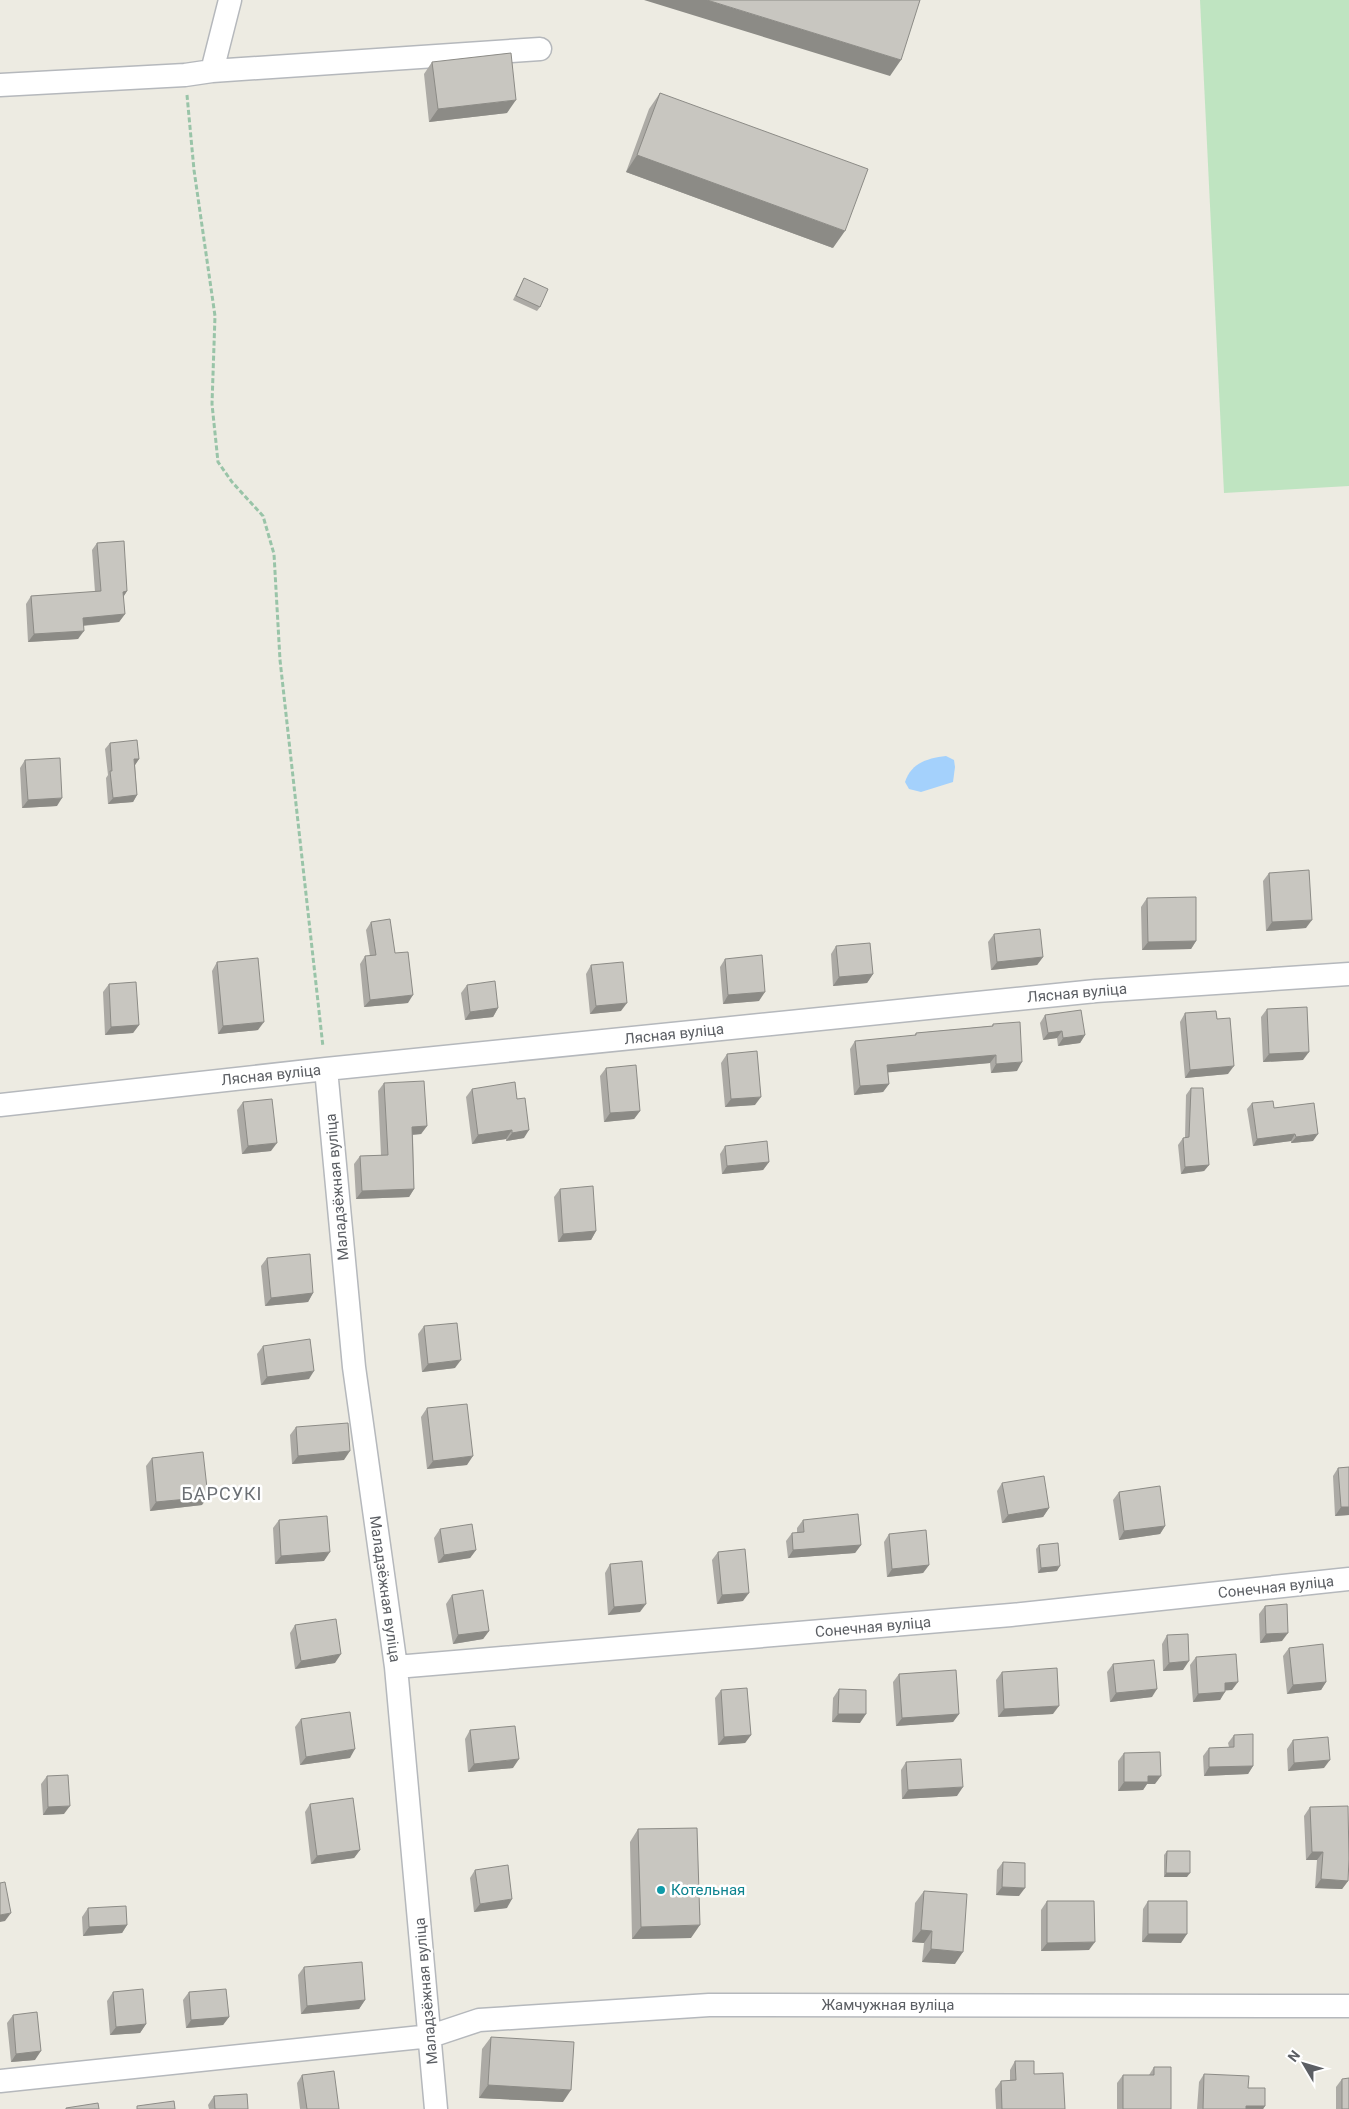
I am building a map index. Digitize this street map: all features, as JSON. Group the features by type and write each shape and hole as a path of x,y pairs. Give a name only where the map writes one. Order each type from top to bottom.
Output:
{"street":[{"path":"212,71 230,0"},
{"path":"0,85 185,75 212,71 540,49"},
{"name":"Лясная вуліца","path":"0,1105 326,1069 1096,991 1349,974"},
{"name":"Маладзёжная вуліца","path":"326,1069 354,1367 396,1667 431,2036 436,2109"},
{"name":"Сонечная вуліца","path":"396,1667 1011,1615 1349,1579"},
{"name":"Жамчужная вуліца","path":"0,2081 431,2036 479,2020 709,2005 1349,2006"}],"path":[{"path":"185,75 194,170 215,316 212,404 218,462 232,482 263,516 274,554 280,660 326,1069"}],"green space":[{"path":"1200,0 1349,0 1349,486 1224,493"}],"water":[{"path":"946,756 954,760 953,782 921,792 909,789 905,782 911,770 927,760"}],"building":[{"path":"707,0 920,0 901,60"},
{"path":"511,53 516,100 438,109 432,62"},
{"path":"660,93 868,169 845,231 637,155"},
{"path":"524,278 548,289 540,307 516,296"},
{"path":"124,541 127,591 123,592 125,614 83,618 84,631 34,634 31,596 101,591 97,543"},
{"path":"137,740 139,759 134,759 137,795 113,798 110,771 112,771 110,743"},
{"path":"60,758 62,798 28,800 25,760"},
{"path":"1309,870 1312,920 1272,922 1269,873"},
{"path":"1196,897 1196,941 1148,942 1147,898"},
{"path":"390,919 395,953 408,952 413,995 370,1000 365,956 376,955 371,922"},
{"path":"1040,929 1043,957 997,962 994,934"},
{"path":"870,943 873,974 839,977 836,946"},
{"path":"762,955 765,992 728,995 725,959"},
{"path":"258,958 264,1022 223,1026 217,962"},
{"path":"623,962 627,1003 596,1006 591,965"},
{"path":"495,981 498,1008 470,1012 467,985"},
{"path":"136,982 139,1025 111,1027 109,984"},
{"path":"1307,1007 1309,1052 1269,1054 1267,1009"},
{"path":"1081,1010 1085,1035 1063,1038 1062,1031 1048,1033 1045,1015"},
{"path":"1216,1011 1217,1019 1230,1018 1234,1066 1190,1070 1185,1013"},
{"path":"1020,1022 1022,1062 996,1064 996,1055 887,1065 889,1084 860,1086 855,1041"},
{"path":"757,1051 761,1097 731,1099 727,1054"},
{"path":"636,1065 640,1111 610,1113 606,1068"},
{"path":"424,1081 427,1126 412,1127 414,1189 362,1191 360,1156 388,1155 384,1083"},
{"path":"515,1082 517,1099 525,1098 529,1130 512,1133 512,1130 478,1135 472,1089"},
{"path":"1191,1088 1203,1088 1209,1165 1185,1167 1183,1138 1189,1137"},
{"path":"272,1099 277,1143 248,1146 243,1102"},
{"path":"1273,1101 1274,1108 1314,1103 1318,1134 1296,1137 1295,1134 1257,1139 1252,1103"},
{"path":"767,1141 769,1162 727,1166 725,1146"},
{"path":"593,1186 596,1231 563,1234 560,1189"},
{"path":"310,1254 313,1293 271,1298 267,1258"},
{"path":"457,1323 461,1360 428,1364 424,1326"},
{"path":"310,1339 314,1371 267,1377 263,1346"},
{"path":"467,1404 473,1456 433,1461 427,1408"},
{"path":"348,1423 350,1451 298,1456 296,1427"},
{"path":"203,1452 208,1497 156,1502 152,1458"},
{"path":"1349,1467 1349,1507 1341,1507 1338,1468"},
{"path":"1044,1476 1049,1508 1008,1515 1002,1483"},
{"path":"1160,1486 1165,1526 1124,1531 1119,1492"},
{"path":"858,1514 861,1545 793,1550 792,1533 804,1532 803,1520"},
{"path":"327,1516 330,1552 281,1556 279,1520"},
{"path":"472,1524 476,1550 444,1555 440,1529"},
{"path":"926,1530 929,1565 892,1569 889,1534"},
{"path":"1058,1543 1060,1566 1041,1568 1039,1545"},
{"path":"745,1549 749,1593 722,1595 718,1552"},
{"path":"642,1561 646,1604 614,1607 610,1564"},
{"path":"483,1590 489,1631 458,1635 452,1595"},
{"path":"1287,1604 1288,1633 1266,1634 1265,1606"},
{"path":"336,1619 341,1654 301,1661 295,1625"},
{"path":"1188,1634 1189,1661 1169,1663 1167,1635"},
{"path":"1323,1644 1326,1682 1293,1685 1289,1648"},
{"path":"1236,1654 1238,1682 1225,1683 1225,1692 1198,1694 1196,1657"},
{"path":"1154,1660 1157,1689 1116,1693 1113,1664"},
{"path":"1057,1668 1059,1706 1004,1709 1002,1672"},
{"path":"956,1670 959,1714 902,1718 899,1674"},
{"path":"747,1688 751,1735 724,1737 721,1690"},
{"path":"839,1689 866,1690 866,1714 838,1714"},
{"path":"350,1712 355,1749 306,1757 301,1719"},
{"path":"515,1726 519,1759 474,1764 470,1730"},
{"path":"1253,1734 1253,1766 1209,1767 1209,1748 1234,1747 1234,1735"},
{"path":"1328,1737 1330,1760 1294,1763 1293,1740"},
{"path":"1160,1752 1161,1776 1148,1776 1148,1782 1124,1782 1124,1753"},
{"path":"961,1759 963,1787 908,1790 906,1762"},
{"path":"68,1775 70,1806 48,1807 47,1776"},
{"path":"353,1798 360,1850 317,1856 310,1804"},
{"path":"1348,1806 1348,1881 1321,1879 1323,1852 1312,1852 1310,1807"},
{"name":"Котельная","path":"697,1828 700,1925 641,1927 638,1829"},
{"path":"1167,1851 1190,1851 1190,1873 1166,1873"},
{"path":"1003,1862 1025,1863 1025,1888 1002,1887"},
{"path":"508,1865 512,1899 480,1904 475,1870"},
{"path":"5,1882 11,1913 0,1915 0,1883"},
{"path":"924,1891 967,1894 963,1952 931,1949 932,1931 921,1930"},
{"path":"1047,1901 1094,1901 1095,1942 1047,1943"},
{"path":"1148,1901 1187,1901 1187,1934 1148,1934"},
{"path":"126,1906 127,1925 89,1927 88,1908"},
{"path":"362,1962 365,2000 307,2006 304,1967"},
{"path":"143,1989 146,2024 116,2027 113,1992"},
{"path":"226,1989 229,2017 191,2020 189,1992"},
{"path":"37,2012 41,2051 16,2054 13,2015"},
{"path":"491,2037 574,2042 571,2090 488,2085"},
{"path":"1015,2061 1034,2061 1034,2074 1063,2073 1065,2109 1002,2109 1001,2081 1016,2080"},
{"path":"1154,2067 1171,2067 1171,2109 1123,2109 1123,2075 1154,2075"},
{"path":"334,2071 339,2109 307,2109 302,2075"},
{"path":"1204,2074 1249,2076 1248,2088 1265,2088 1265,2106 1246,2106 1246,2109 1203,2109"},
{"path":"1349,2078 1349,2109 1342,2109 1342,2079"},
{"path":"247,2094 248,2109 215,2109 214,2096"},
{"path":"174,2101 175,2109 137,2109 137,2106"},
{"path":"98,2103 99,2109 66,2109 66,2108"}],"place":[{"name":"Котельная","path":"661,1890"}],"district":[{"name":"БАРСУКІ","path":"222,1493"}]}
